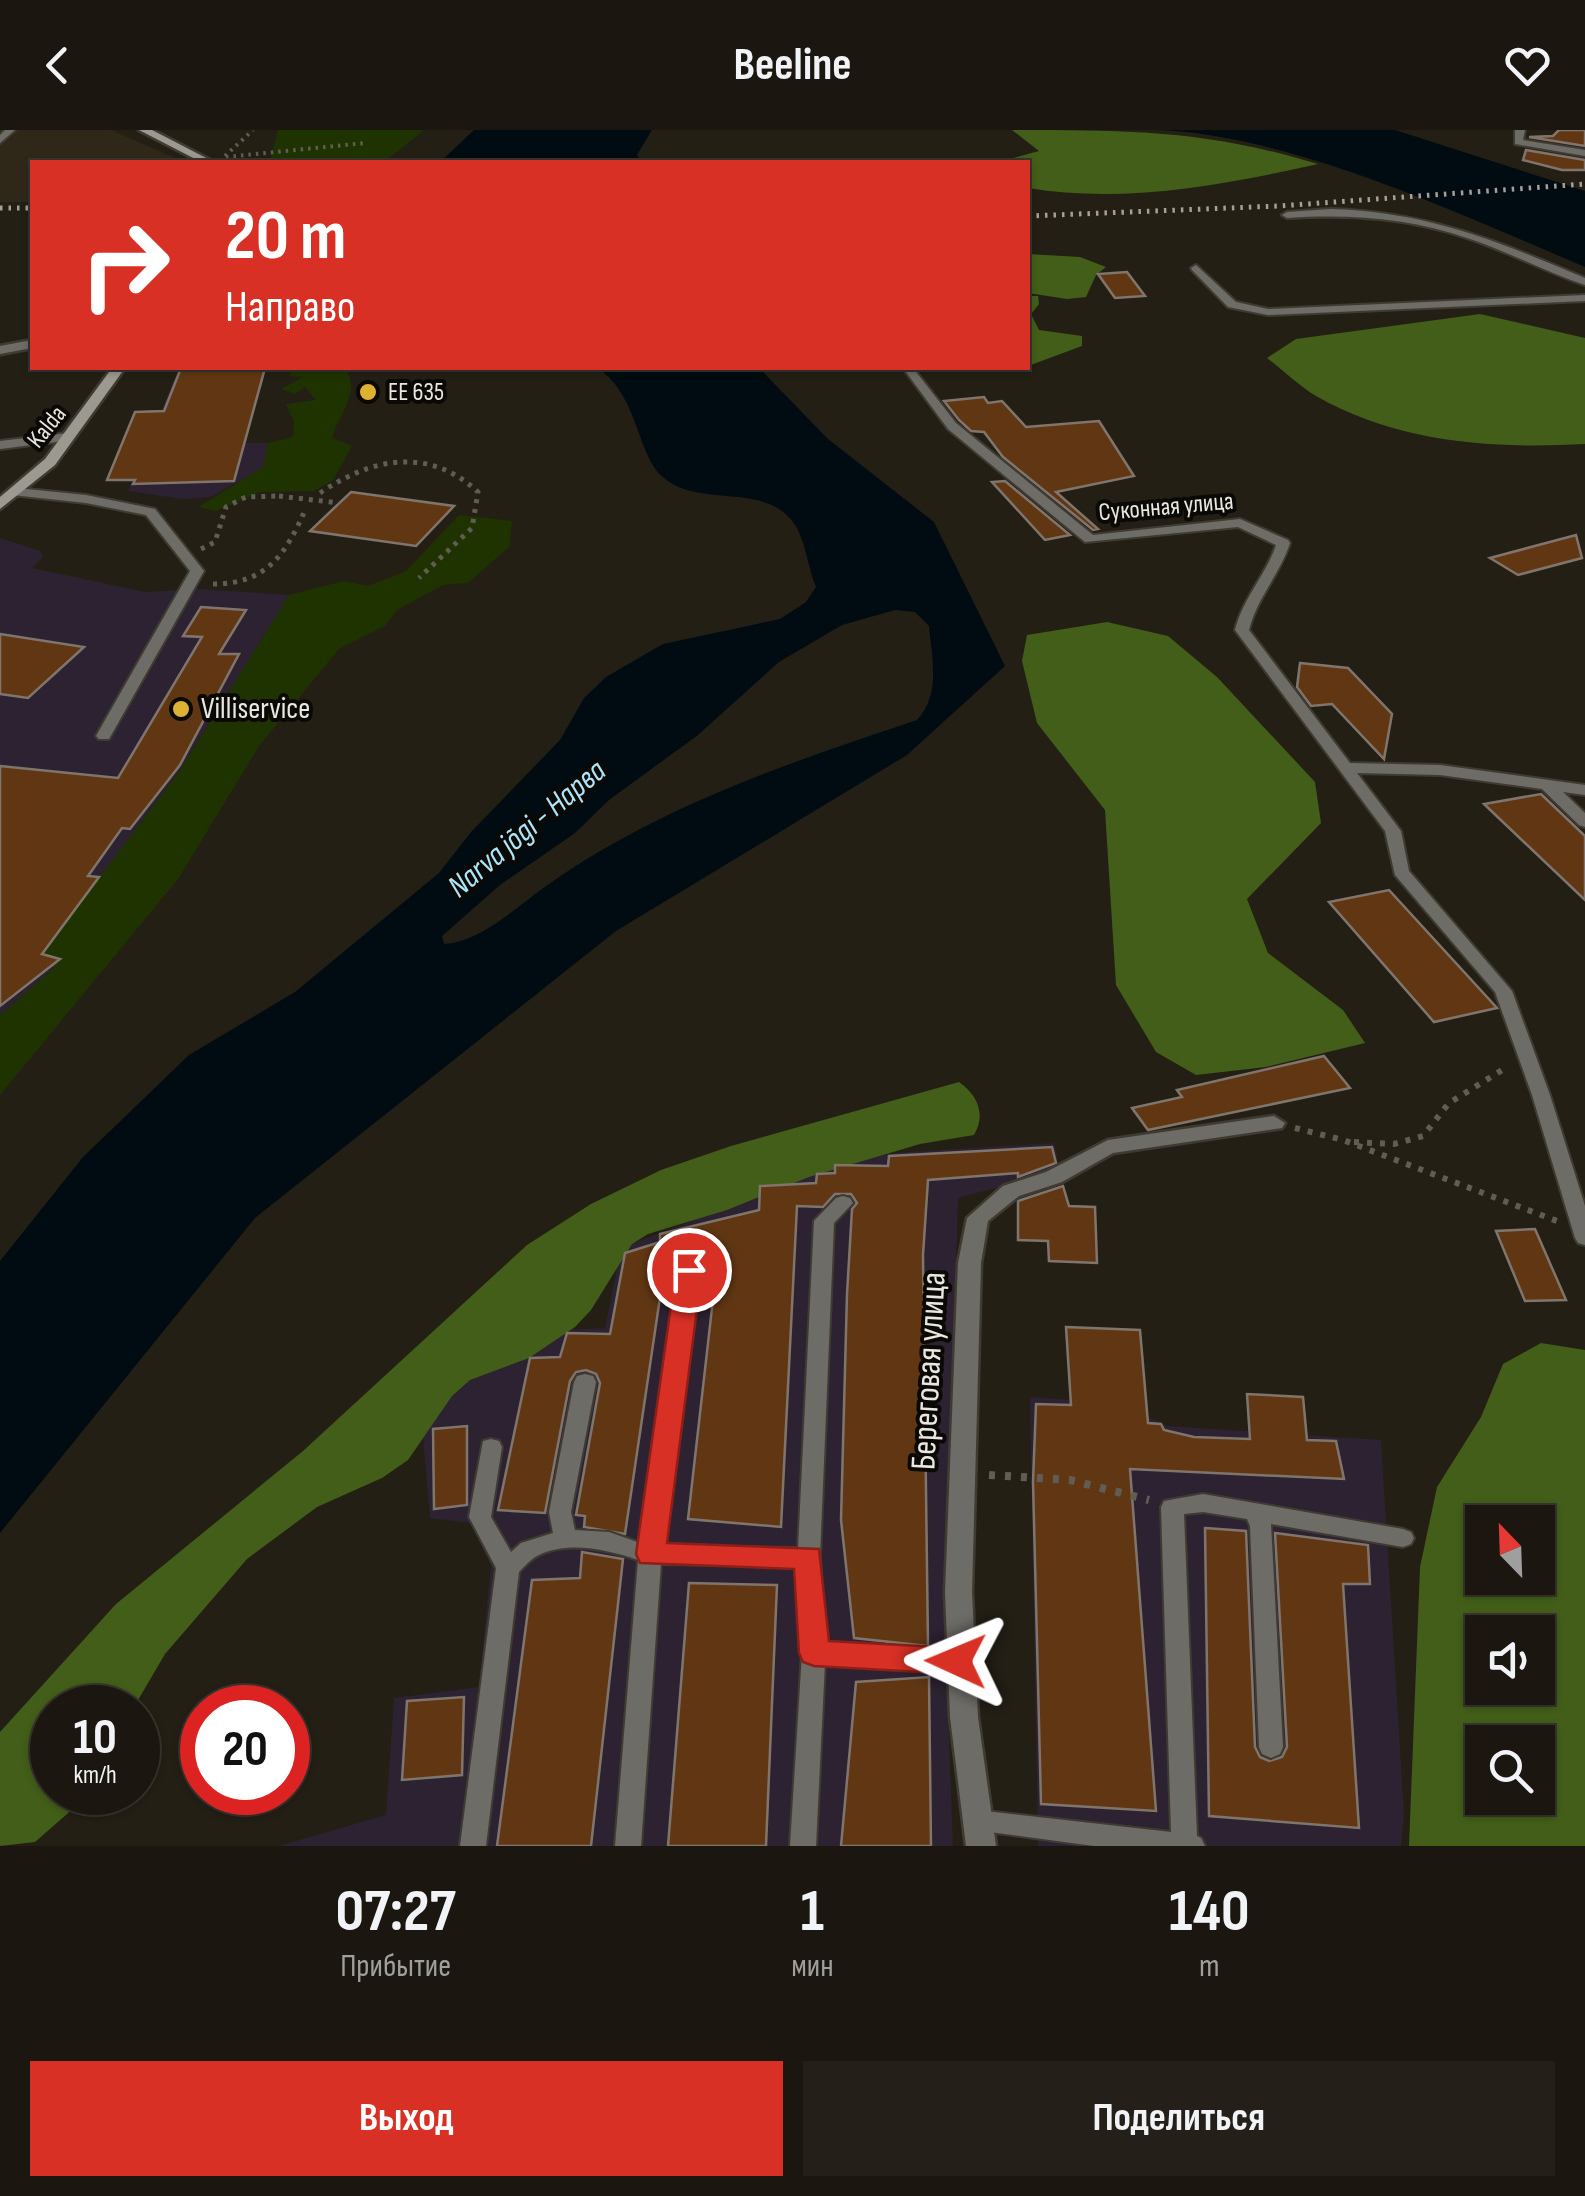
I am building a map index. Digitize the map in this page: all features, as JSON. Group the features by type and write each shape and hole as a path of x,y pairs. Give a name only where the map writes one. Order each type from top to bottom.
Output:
{"street":[{"path":"144,130 205,160"},
{"path":"0,350 30,347"},
{"name":"Kalda","path":"0,505 68,437 117,370"},
{"name":"Береговая улица","path":"978,1834 956,1661 958,1476 972,1235 978,1218 992,1202 1054,1177 1108,1147 1274,1123"}],"lane":[{"path":"1520,130 1518,142 1585,153"},
{"path":"1287,215 1353,210 1422,218 1585,282"},
{"path":"1196,268 1232,306 1268,312 1585,298"},
{"name":"Суконная улица","path":"909,370 952,426 1090,539 1240,523 1283,543 1278,562 1248,601 1242,630 1394,830 1401,872 1503,991 1583,1234"},
{"path":"0,445 68,437"},
{"path":"17,492 86,499 150,512 197,571 104,736"},
{"path":"1345,768 1440,770 1585,790"},
{"path":"1546,784 1585,822"},
{"path":"803,1846 814,1653 809,1557 824,1220 844,1202"},
{"path":"628,1846 650,1554 689,1270"},
{"path":"566,1539 560,1512 585,1382"},
{"path":"473,1846 508,1568 480,1517 491,1446"},
{"path":"1184,1845 1172,1507 1203,1503 1403,1538"},
{"path":"1255,1512 1261,1526 1271,1747"},
{"path":"508,1568 530,1549 566,1539 609,1541 650,1554 809,1557"},
{"path":"814,1653 956,1661"},
{"path":"978,1834 1192,1846"}],"path":[{"path":"253,130 224,157 365,142"},
{"path":"320,493 355,470 395,461 431,464 464,476 478,492 472,528 419,578"},
{"path":"187,556 215,542 226,507 246,497 279,496 339,503"},
{"path":"192,582 224,585 276,568 306,508"},
{"path":"1274,1123 1376,1145 1414,1140 1427,1133 1444,1107 1484,1086 1525,1052"},
{"path":"1343,1140 1583,1234"},
{"path":"958,1476 1025,1473 1065,1478 1172,1507"}],"shaded area":[{"path":"0,130 111,130 180,160 30,160 30,202 0,202"},
{"path":"178,370 266,370 245,443 268,443 264,467 211,497 183,499 128,491"},
{"path":"0,538 40,551 43,557 32,568 145,592 198,589 289,595 179,772 39,958 56,966 0,1015"},
{"path":"1054,1143 1060,1171 958,1198 945,1625 953,1846 279,1846 386,1815 394,1698 479,1687 491,1565 470,1523 430,1518 422,1426 468,1377 566,1330 605,1328 621,1248 838,1164 894,1153"},
{"path":"1030,1397 1114,1403 1168,1426 1381,1440 1404,1814 1401,1846 1038,1846"}],"green space":[{"path":"278,130 424,130 386,160 270,160"},
{"path":"1012,130 1203,138 1318,164 1173,190 1100,194 1030,188 1030,160 1006,160 1039,151"},
{"path":"1030,254 1080,257 1106,267 1096,275 1086,297 1067,299 1030,293"},
{"path":"1030,296 1038,296 1039,304 1031,314 1039,330 1082,336 1082,346 1030,365"},
{"path":"1480,314 1585,338 1585,444 1481,443 1413,433 1348,412 1316,396 1267,358 1296,339"},
{"path":"292,370 345,370 349,376 350,394 332,438 352,446 333,480 314,491 260,492 216,511 198,507 263,467 268,443 293,437 294,422 286,404 316,400 305,387 295,394 281,389 303,377 289,376"},
{"path":"459,515 512,521 509,547 468,583 443,585 397,610 385,626 339,649 259,746 178,879 0,1095 0,1015 55,967 38,958 179,772 289,595 344,581 368,586 406,571"},
{"path":"1107,622 1168,636 1217,677 1315,782 1321,823 1247,899 1268,953 1343,1010 1365,1043 1266,1067 1196,1075 1156,1052 1116,985 1105,810 1037,723 1022,661 1027,635"},
{"path":"959,1082 971,1093 980,1113 974,1135 920,1144 809,1177 727,1210 648,1234 632,1244 591,1310 575,1327 529,1358 470,1380 452,1396 408,1460 382,1478 317,1507 247,1559 165,1654 147,1685 43,1685 116,1604 303,1451 527,1245 591,1204 661,1170 731,1146"},
{"path":"1541,1343 1585,1350 1585,1846 1409,1846 1420,1567 1437,1487 1481,1417 1503,1364"},
{"path":"30,1699 30,1815 66,1815 35,1842 0,1846 0,1732"}],"water":[{"path":"474,130 652,130 637,155 641,160 442,160"},
{"path":"1159,130 1395,130 1585,191 1585,267 1431,202 1321,162 1211,135"},
{"name":"Narva jõgi - Нарва","path":"600,370 761,370 828,439 934,522 1005,666 907,755 616,931 255,1218 0,1533 0,1261 83,1157 189,1055 295,992 439,873 471,832 560,740 584,698 606,677 663,644 780,619 806,602 816,587 800,535 785,513 752,499 679,487 664,478 648,455 622,395","holes":["895,610 915,612 929,626 932,688 917,720 773,770 681,809 592,856 486,930 444,944 442,936 500,885 575,833 609,800 698,735 779,662 842,625"]}],"building":[{"path":"1559,130 1585,130 1585,146 1529,137 1553,136"},
{"path":"1526,150 1585,160 1585,170 1562,170 1523,160"},
{"path":"1127,272 1145,296 1115,298 1098,274"},
{"path":"180,370 264,370 234,481 133,484 135,480 107,480 135,412 164,411"},
{"path":"984,397 988,403 1002,401 1026,427 1099,421 1134,476 1056,492 1098,529 1093,530 1003,457 984,432 971,431 944,401"},
{"path":"1005,481 1070,535 1045,540 992,482"},
{"path":"351,492 454,506 416,546 310,531"},
{"path":"1576,535 1582,558 1518,575 1490,558"},
{"path":"201,607 246,610 219,654 239,654 180,765 130,829 122,828 88,876 99,877 42,954 60,959 0,1006 0,766 118,778 202,637 183,636"},
{"path":"0,634 84,647 28,698 0,694"},
{"path":"1300,663 1348,668 1392,714 1384,759 1332,704 1311,706 1297,687"},
{"path":"1541,794 1585,836 1585,900 1484,804"},
{"path":"1389,890 1497,1008 1434,1022 1329,902"},
{"path":"1324,1056 1350,1088 1148,1130 1132,1108 1182,1097 1177,1090"},
{"path":"1052,1147 1056,1163 1018,1177 1018,1173 928,1180 923,1255 928,1646 854,1638 841,1520 847,1294 852,1209 857,1203 851,1194 835,1194 823,1207 797,1206 781,1527 688,1519 718,1255 666,1257 625,1534 584,1527 585,1516 576,1515 600,1383 596,1374 586,1370 576,1372 570,1381 545,1513 498,1510 530,1358 560,1357 567,1333 610,1334 625,1253 660,1242 660,1234 759,1210 760,1186 816,1183 817,1174 835,1173 835,1165 888,1166 889,1156"},
{"path":"1063,1186 1069,1206 1095,1207 1097,1263 1049,1261 1048,1241 1018,1240 1018,1201"},
{"path":"1535,1229 1566,1300 1525,1301 1496,1231"},
{"path":"1066,1327 1140,1330 1148,1423 1161,1424 1164,1430 1194,1437 1250,1439 1247,1394 1303,1397 1307,1440 1336,1441 1344,1479 1130,1469 1156,1811 1041,1804 1033,1482 1036,1404 1071,1405"},
{"path":"467,1426 467,1505 434,1509 433,1429"},
{"path":"1205,1528 1246,1531 1255,1747 1260,1757 1269,1761 1282,1757 1287,1747 1275,1533 1368,1545 1370,1584 1343,1584 1359,1828 1209,1816"},
{"path":"582,1552 623,1559 591,1846 497,1846 532,1580 580,1578"},
{"path":"689,1583 777,1585 766,1846 668,1846"},
{"path":"929,1677 931,1846 841,1846 856,1682"},
{"path":"464,1697 462,1775 402,1780 407,1701"}],"railway":[{"path":"1030,216 1279,206 1585,184"},
{"path":"0,208 30,208"}],"place":[{"name":"EE 635","path":"368,392"},
{"name":"Villiservice","path":"181,709"}],"route":[{"path":"689,1270 650,1554 809,1557 814,1653 956,1661"}]}
